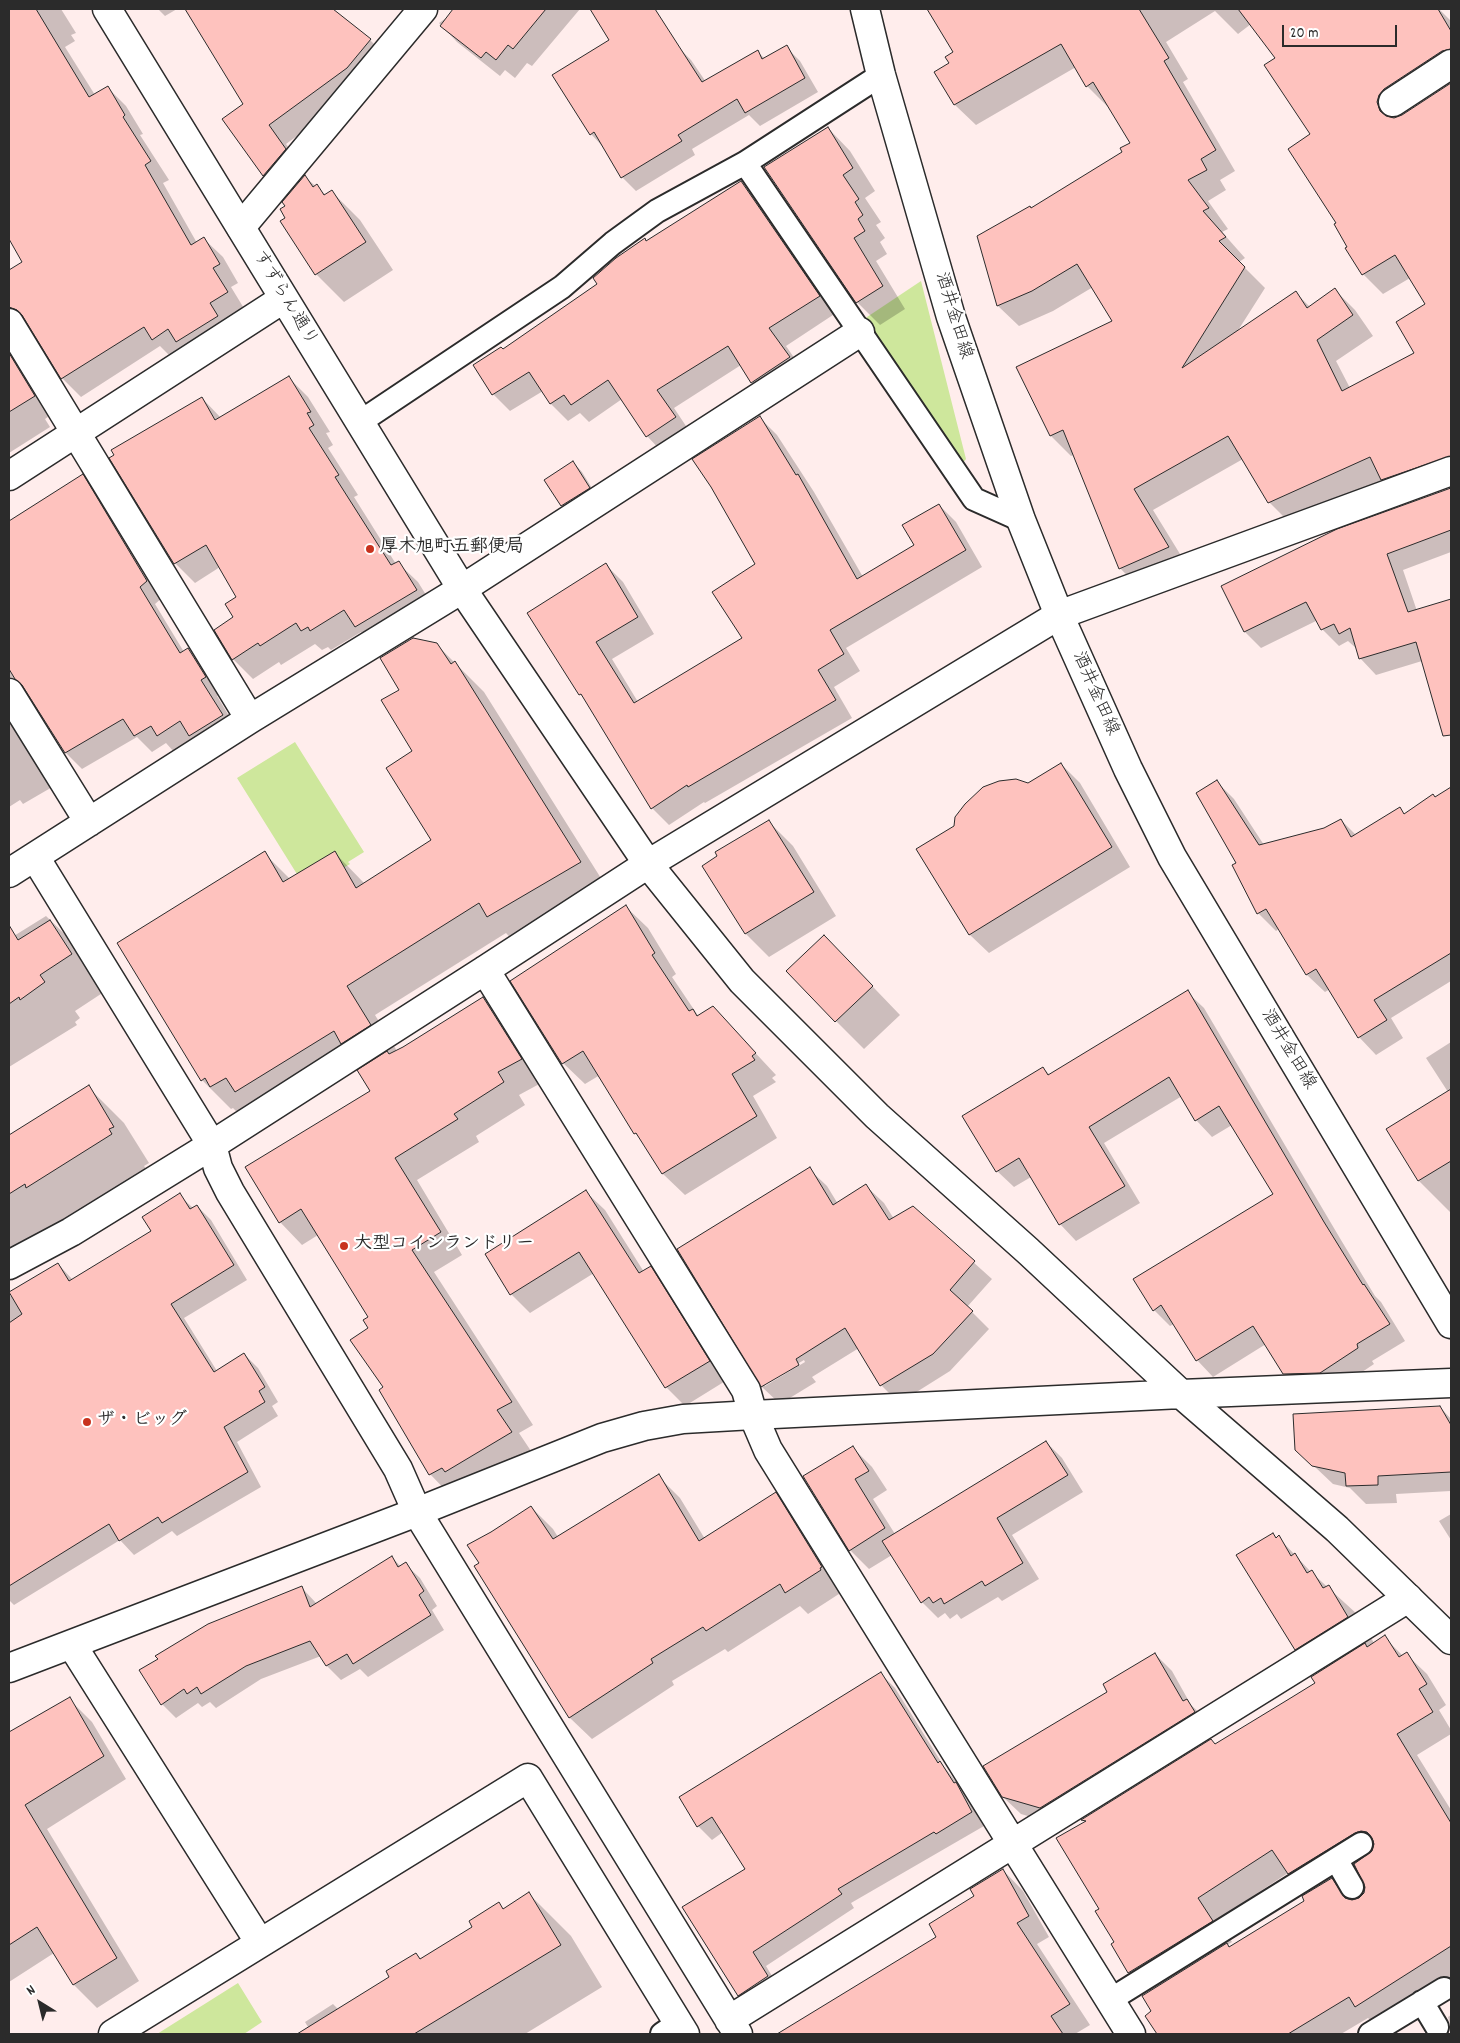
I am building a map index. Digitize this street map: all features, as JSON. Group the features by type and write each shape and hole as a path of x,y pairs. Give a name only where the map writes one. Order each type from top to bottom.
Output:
{"street":[{"name":"すずらん通り","path":"107,9 462,589 648,864 742,981 808,1049 878,1116 1028,1251 1181,1394 1337,1529 1451,1640"},
{"path":"241,227 423,9"},
{"name":"酒井金田線","path":"865,9 880,75 951,317 1021,520 1059,616 1128,769 1172,857 1451,1324"},
{"path":"1393,102 1451,64"},
{"path":"9,476 283,298"},
{"path":"9,323 250,719"},
{"path":"9,873 250,719 462,589 860,332"},
{"path":"9,1265 71,1232 212,1145 648,864 1059,616 1451,471"},
{"path":"9,693 89,822"},
{"path":"36,857 212,1145 218,1168 230,1192 398,1469 417,1512 734,2027 1013,1844 1408,1598"},
{"path":"485,970 746,1390 753,1415 768,1450 1130,2034"},
{"path":"9,1668 417,1512 602,1438 644,1426 683,1419 753,1415 1451,1383"},
{"path":"72,1645 260,1943"},
{"path":"113,2034 528,1778 675,2031"}],"lane":[{"path":"360,422 562,287 613,243 657,212 746,163 880,75"},
{"path":"746,163 974,499 1021,520"},
{"path":"1110,2000 1361,1844"},
{"path":"1336,1861 1352,1887"},
{"path":"1370,2034 1444,1989"},
{"path":"1422,2002 1437,2027"}],"green space":[{"path":"921,281 966,459 962,464 864,319"},
{"path":"295,742 364,852 348,862 350,864 333,874 320,911 237,778"},
{"path":"238,1983 262,2022 244,2034 157,2034"}],"building":[{"path":"9,9 36,9 89,97 108,86 125,115 123,117 151,161 145,165 191,245 204,237 220,264 213,268 228,292 210,303 218,316 176,342 168,329 152,340 144,327 61,379 22,315 17,310 9,307 9,270 22,262 9,239"},
{"path":"185,9 333,9 371,39 347,68 269,125 286,149 263,176 222,119 243,104"},
{"path":"453,9 546,9 513,49 508,45 496,60 486,52 481,58 440,26"},
{"path":"590,9 655,9 702,82 758,50 762,59 787,45 805,78 745,113 737,99 678,135 682,141 621,178 594,132 590,135 552,75 609,40"},
{"path":"927,9 1139,9 1169,58 1164,61 1216,150 1201,159 1207,170 1188,180 1209,208 1203,211 1226,237 1219,241 1245,267 1182,368 1296,291 1307,308 1335,288 1353,315 1317,340 1342,391 1414,353 1396,322 1425,304 1395,255 1362,275 1345,248 1347,247 1334,224 1336,223 1288,149 1310,134 1264,65 1275,58 1238,9 1438,9 1451,31 1451,49 1442,51 1384,89 1379,95 1377,102 1380,111 1386,116 1394,118 1402,115 1451,83 1451,456 1381,480 1370,457 1268,503 1228,436 1134,489 1169,547 1119,569 1063,430 1050,436 1016,367 1112,321 1077,264 1032,291 997,306 977,236 1030,206 1031,208 1122,152 1120,148 1130,143 1093,82 1086,87 1061,44 954,105 934,72 949,63 945,57 953,52"},
{"path":"828,127 853,168 843,175 859,199 855,202 863,215 858,219 865,231 854,238 883,286 856,303 764,167"},
{"path":"305,175 313,187 317,184 324,195 332,190 366,242 315,275 280,221 285,218 280,209 285,206 282,202"},
{"path":"741,181 820,296 769,328 790,357 751,383 728,346 657,390 676,417 646,437 608,380 571,405 564,395 550,404 529,372 492,395 473,365 501,347 503,349 597,284 593,278 616,258 645,238 646,241"},
{"path":"9,353 35,396 9,412"},
{"path":"289,376 311,412 307,413 314,425 309,428 339,475 335,477 391,565 399,561 417,590 355,627 344,610 310,631 308,627 301,631 296,623 260,646 258,643 232,660 214,630 233,617 225,604 236,597 206,545 174,564 109,458 114,455 111,450 202,397 215,420"},
{"path":"760,416 796,475 798,474 857,579 914,545 902,525 939,504 966,550 830,630 844,654 818,670 836,700 688,787 687,785 651,809 581,694 579,695 527,613 606,563 638,617 596,642 634,703 742,638 712,592 755,564 711,487 692,459"},
{"path":"573,461 590,488 561,506 544,480"},
{"path":"83,474 147,581 140,587 180,653 188,648 206,677 201,680 223,715 189,736 180,721 157,736 151,726 134,736 123,719 65,753 22,685 15,679 9,669 9,521"},
{"path":"1451,488 1451,530 1387,554 1408,612 1451,599 1451,735 1443,736 1416,642 1359,659 1350,628 1339,634 1334,624 1321,630 1306,602 1244,632 1221,586 1337,529"},
{"path":"413,638 437,643 451,664 455,661 581,862 487,917 479,903 347,986 371,1025 341,1044 334,1031 235,1092 226,1078 210,1087 205,1078 201,1081 117,943 265,851 283,882 335,851 356,888 431,840 386,768 412,751 381,700 399,690 380,658"},
{"path":"1061,763 1112,847 969,935 916,849 954,826 955,817 965,804 983,787 999,781 1016,779 1028,783"},
{"path":"1217,780 1259,845 1324,828 1341,819 1351,837 1400,807 1404,814 1433,794 1435,797 1451,787 1451,953 1374,1000 1387,1020 1358,1038 1316,969 1306,975 1266,909 1257,914 1232,865 1236,863 1196,793"},
{"path":"769,820 814,892 745,934 702,866 717,856 715,852"},
{"path":"626,905 655,953 652,955 689,1011 693,1009 697,1016 713,1006 756,1053 752,1056 755,1060 732,1074 757,1116 662,1174 636,1133 634,1134 583,1051 562,1064 510,981"},
{"path":"50,920 72,954 40,975 45,982 20,1000 19,997 9,1004 9,925 18,940"},
{"path":"824,935 873,986 835,1022 786,971"},
{"path":"1188,990 1324,1222 1390,1324 1357,1344 1358,1348 1320,1373 1283,1374 1253,1326 1196,1361 1161,1305 1153,1311 1133,1279 1273,1194 1219,1106 1195,1121 1169,1077 1089,1127 1125,1186 1059,1225 1019,1158 996,1172 962,1116 1043,1067 1048,1075"},
{"path":"483,997 522,1059 498,1072 504,1082 454,1114 458,1119 395,1158 441,1232 412,1250 512,1402 497,1410 512,1432 445,1472 442,1468 429,1475 379,1390 383,1387 350,1340 368,1328 363,1320 368,1317 301,1209 279,1223 245,1167 370,1091 357,1070 387,1051 389,1054 403,1047"},
{"path":"89,1085 114,1127 109,1129 112,1134 26,1188 25,1184 9,1194 9,1135"},
{"path":"1451,1089 1451,1161 1418,1181 1386,1129"},
{"path":"810,1167 833,1205 866,1184 889,1220 913,1206 975,1261 950,1290 973,1311 933,1354 880,1386 845,1328 796,1359 799,1365 761,1387 677,1249"},
{"path":"586,1190 639,1273 651,1266 710,1361 665,1388 579,1252 510,1295 485,1254"},
{"name":"ザ・ビッグ","path":"180,1193 190,1209 197,1205 234,1265 171,1304 214,1372 244,1353 265,1387 259,1391 265,1402 224,1427 248,1472 162,1523 158,1517 119,1541 109,1524 9,1586 9,1323 22,1314 9,1292 58,1263 69,1281 151,1231 142,1217"},
{"path":"1440,1406 1451,1425 1451,1472 1378,1476 1378,1485 1346,1486 1345,1473 1312,1466 1295,1450 1293,1414"},
{"path":"1046,1441 1068,1475 997,1518 1023,1563 985,1586 982,1581 944,1604 941,1598 933,1603 929,1597 921,1603 882,1541"},
{"path":"853,1446 869,1471 855,1479 885,1528 849,1551 803,1476"},
{"path":"659,1474 699,1541 776,1492 822,1567 820,1568 821,1570 785,1593 780,1584 706,1631 703,1627 651,1659 653,1663 569,1718 474,1566 479,1563 467,1545 531,1506 553,1539"},
{"path":"1273,1533 1276,1538 1279,1535 1291,1556 1295,1553 1307,1573 1312,1570 1323,1588 1329,1585 1348,1617 1295,1650 1236,1555"},
{"path":"392,1556 398,1567 406,1562 424,1591 419,1595 431,1615 353,1664 347,1654 326,1666 310,1641 246,1666 201,1694 197,1687 187,1694 184,1689 161,1705 139,1670 158,1659 155,1656 208,1624 302,1586 310,1607"},
{"path":"1385,1635 1399,1657 1407,1652 1427,1684 1419,1689 1433,1712 1397,1734 1451,1823 1451,1946 1355,2007 1349,1997 1288,2034 1157,2034 1145,2016 1151,2011 1142,1996 1227,1943 1229,1947 1304,1901 1302,1896 1332,1878 1345,1898 1352,1900 1359,1898 1364,1893 1365,1887 1354,1864 1372,1851 1374,1844 1372,1838 1367,1832 1355,1833 1288,1874 1272,1850 1198,1898 1213,1921 1128,1973 1111,1944 1114,1942 1095,1911 1099,1909 1056,1838 1086,1821 1081,1820 1211,1739 1215,1744 1315,1683 1311,1677 1365,1643 1367,1647"},
{"path":"1155,1653 1183,1701 1187,1699 1195,1712 1040,1808 1002,1797 983,1766 1107,1692 1103,1684"},
{"path":"881,1672 938,1763 940,1761 954,1783 956,1782 972,1812 936,1834 934,1832 838,1889 842,1894 753,1952 768,1976 738,1996 682,1907 745,1869 712,1817 697,1827 679,1797"},
{"path":"70,1697 104,1756 25,1805 117,1958 73,1985 37,1927 9,1945 9,1732"},
{"path":"1003,1869 1029,1916 1017,1923 1070,2004 1051,2016 1063,2034 777,2034 936,1937 929,1924 974,1896 970,1889"},
{"path":"529,1892 561,1945 414,2034 297,2034 389,1977 386,1971 416,1953 420,1959 472,1927 469,1921 499,1902 503,1909"}],"place":[{"name":"厚木旭町五郵便局","path":"370,549"},
{"name":"大型コインランドリー","path":"344,1246"},
{"name":"ザ・ビッグ","path":"87,1422"}]}
